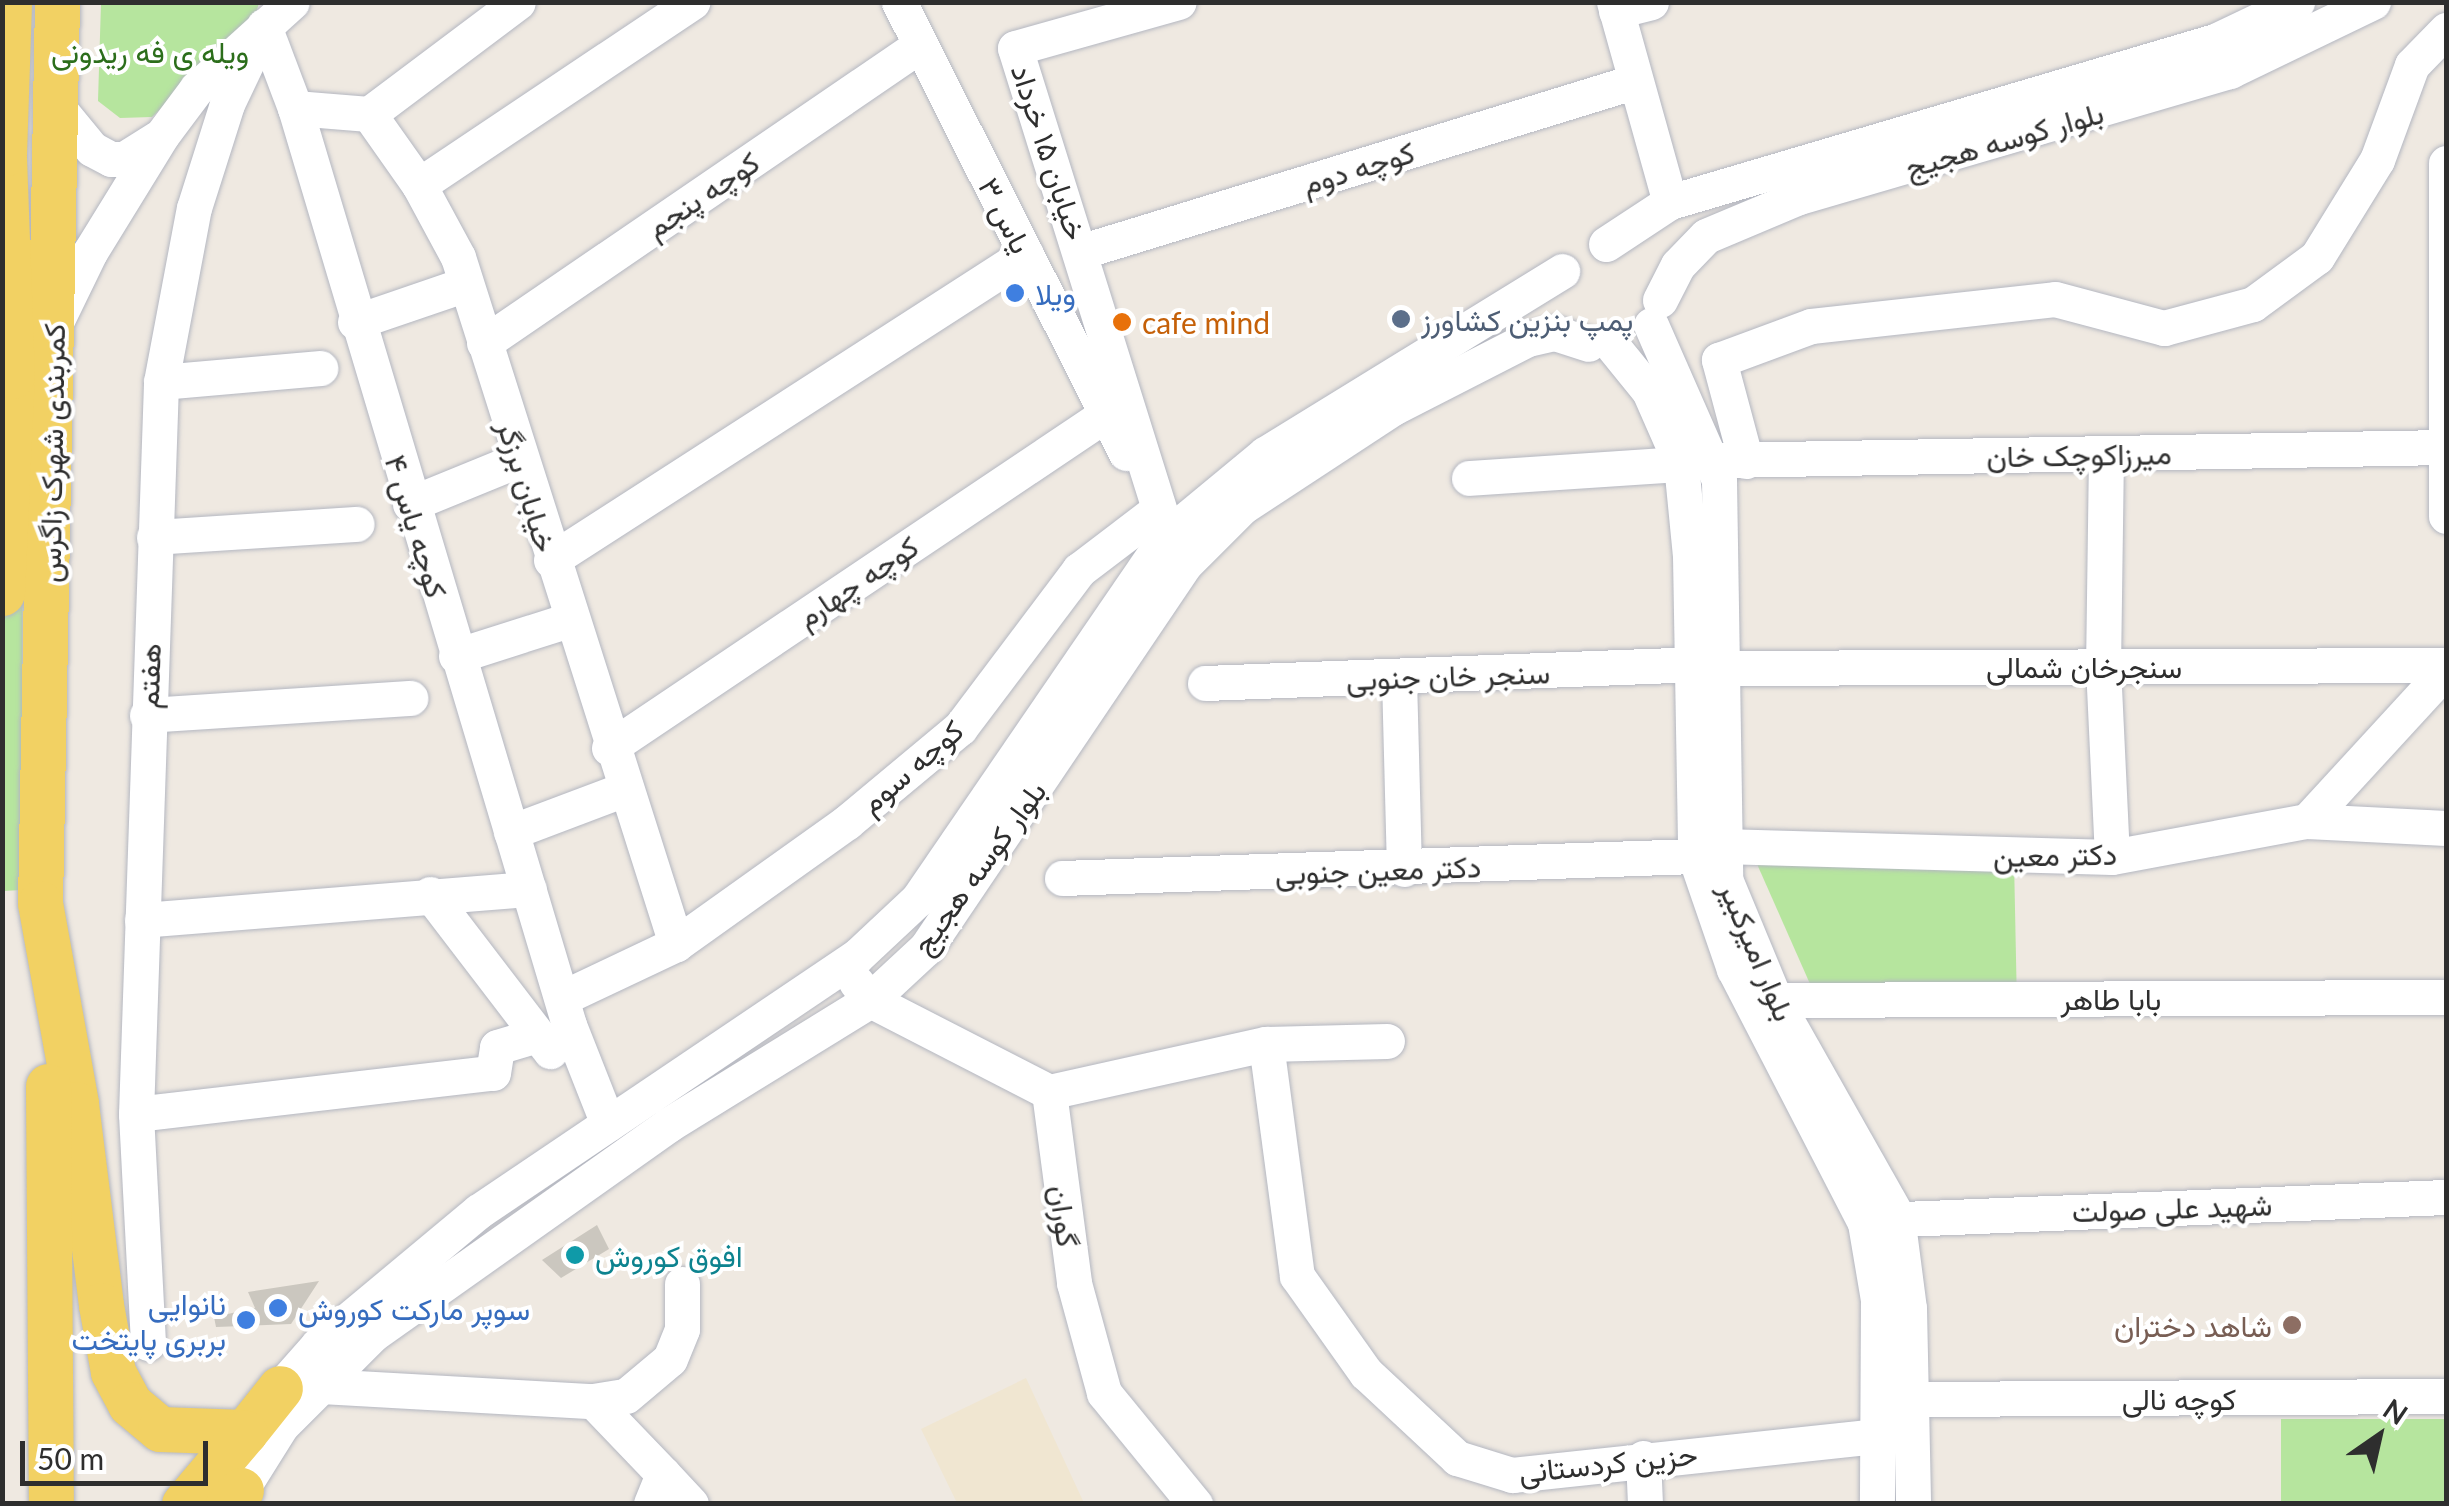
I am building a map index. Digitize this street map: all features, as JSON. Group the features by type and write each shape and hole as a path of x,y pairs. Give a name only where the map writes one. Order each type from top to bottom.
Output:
{"main road":[{"name":"کمربندی شهرک زاگرس","path":"2,593 12,376 4,154 9,2"},
{"name":"کمربندی شهرک زاگرس","path":"52,1504 50,1133 40,903 54,326 57,2"},
{"name":"کمربندی شهرک زاگرس","path":"40,903 113,1372 130,1404 160,1429 282,1408"},
{"path":"184,1504 282,1408"}],"street":[{"path":"54,326 90,252 162,135 197,88 292,2"},
{"path":"295,108 369,114 518,2"},
{"path":"419,185 692,2"},
{"name":"یاس ۳","path":"899,2 1170,537"},
{"name":"خیابان ۱۵ خرداد","path":"1170,537 1083,252 1015,48 1180,2"},
{"path":"1651,2 1615,7 1633,82 1670,202"},
{"name":"بلوار کوسه هجیج","path":"1606,244 1670,202 2215,41 2298,2"},
{"name":"بلوار کوسه هجیج","path":"1656,313 1678,265 1706,236 1799,197 2230,71 2373,2"},
{"name":"کوچه یاس ۴","path":"264,26 295,108 355,322 512,832 529,890 556,1020 601,1112"},
{"name":"هفتم","path":"148,1343 136,1114 161,382 194,208 227,104 264,26"},
{"path":"1713,461 1718,360 1812,326 2055,299 2164,328 2253,304 2317,257 2376,160 2412,64 2446,30"},
{"name":"کوچه پنجم","path":"484,343 920,45"},
{"name":"کوچه دوم","path":"1083,252 1633,82"},
{"path":"55,104 92,149 112,159 124,159 162,135"},
{"name":"خیابان برزگر","path":"369,114 419,185 466,284 622,790 676,944"},
{"path":"2445,182 2446,516"},
{"path":"1606,244 1646,260 1656,313 1601,346 1559,313 1562,272 1580,252 1606,244"},
{"path":"551,560 1026,254"},
{"name":"بلوار کوسه هجیج","path":"282,1408 318,1345 601,1112 843,966 918,899 1170,537 1265,454 1562,272"},
{"path":"355,322 466,284"},
{"name":"بلوار امیرکبیر","path":"1656,313 1713,461 1721,502 1706,666 1708,851 1734,969 1881,1219 1877,1504"},
{"name":"بلوار کوسه هجیج","path":"282,1408 507,1234 870,1000 936,934 1170,537 1242,507 1393,408 1528,339 1555,333 1601,346"},
{"name":"بلوار امیرکبیر","path":"1601,346 1713,461"},
{"path":"161,382 320,368"},
{"name":"کوچه چهارم","path":"609,748 1106,414"},
{"name":"میرزاکوچک خان","path":"1470,478 1713,461 2446,447"},
{"path":"2106,454 2103,666 2112,857"},
{"path":"410,504 520,459"},
{"path":"154,537 357,524"},
{"name":"کوچه سوم","path":"136,1114 492,1073 497,1047 556,1020 676,944 847,822 960,728 1078,570 1170,537"},
{"path":"456,656 569,620"},
{"name":"سنجرخان شمالی","path":"1706,666 2446,668"},
{"name":"سنجر خان جنوبی","path":"1205,684 1706,666"},
{"path":"2307,821 2446,668"},
{"path":"1399,678 1404,869"},
{"path":"147,714 410,698"},
{"path":"512,832 622,790"},
{"name":"دکتر معین","path":"1708,851 2112,857 2307,821 2446,828"},
{"name":"بلوار امیرکبیر","path":"1708,851 1881,1219 1910,1308 1913,1504"},
{"name":"دکتر معین جنوبی","path":"1062,878 1404,869 1708,851"},
{"path":"142,920 352,907 430,894 529,890"},
{"path":"430,894 556,1020"},
{"path":"843,966 870,1000 1049,1092 1266,1044 1387,1042"},
{"name":"بابا طاهر","path":"1775,1000 2446,997"},
{"name":"حزین کردستانی","path":"1266,1044 1297,1276 1366,1373 1457,1458 1512,1475 1642,1458 1878,1436"},
{"name":"گوران","path":"1049,1092 1074,1283 1104,1394 1196,1504"},
{"name":"شهید علی صولت","path":"1881,1219 2446,1197"},
{"path":"235,1499 282,1408 593,1402 626,1396 670,1359 682,1329 682,1284"},
{"name":"کوچه نالی","path":"1911,1399 2446,1396"},
{"path":"593,1402 657,1489 691,1504"},
{"path":"1642,1458 1645,1504"}],"shaded area":[{"path":"1026,1378 1084,1503 957,1503 921,1429"}],"green space":[{"name":"ویله ی فه ریدونی","path":"101,3 259,3 254,20 152,117 120,118 98,101"},
{"path":"2,298 23,345 22,890 3,891"},
{"path":"1753,855 2014,861 2017,1006 1818,1002"},
{"path":"2281,1419 2446,1419 2446,1503 2281,1503"}],"building":[{"name":"افوق کوروش","path":"597,1225 609,1249 561,1278 542,1260"},
{"name":"سوپر مارکت کوروش","path":"319,1281 291,1324 216,1327 214,1317 255,1308 248,1292"}],"place":[{"name":"ویلا","path":"1015,293"},
{"name":"پمپ بنزین کشاورز","path":"1401,319"},
{"name":"cafe mind","path":"1122,322"},
{"name":"افوق کوروش","path":"575,1255"},
{"name":"سوپر مارکت کوروش","path":"278,1308"},
{"name":"نانوایی بربری پایتخت","path":"246,1320"},
{"name":"شاهد دختران","path":"2292,1325"}]}
